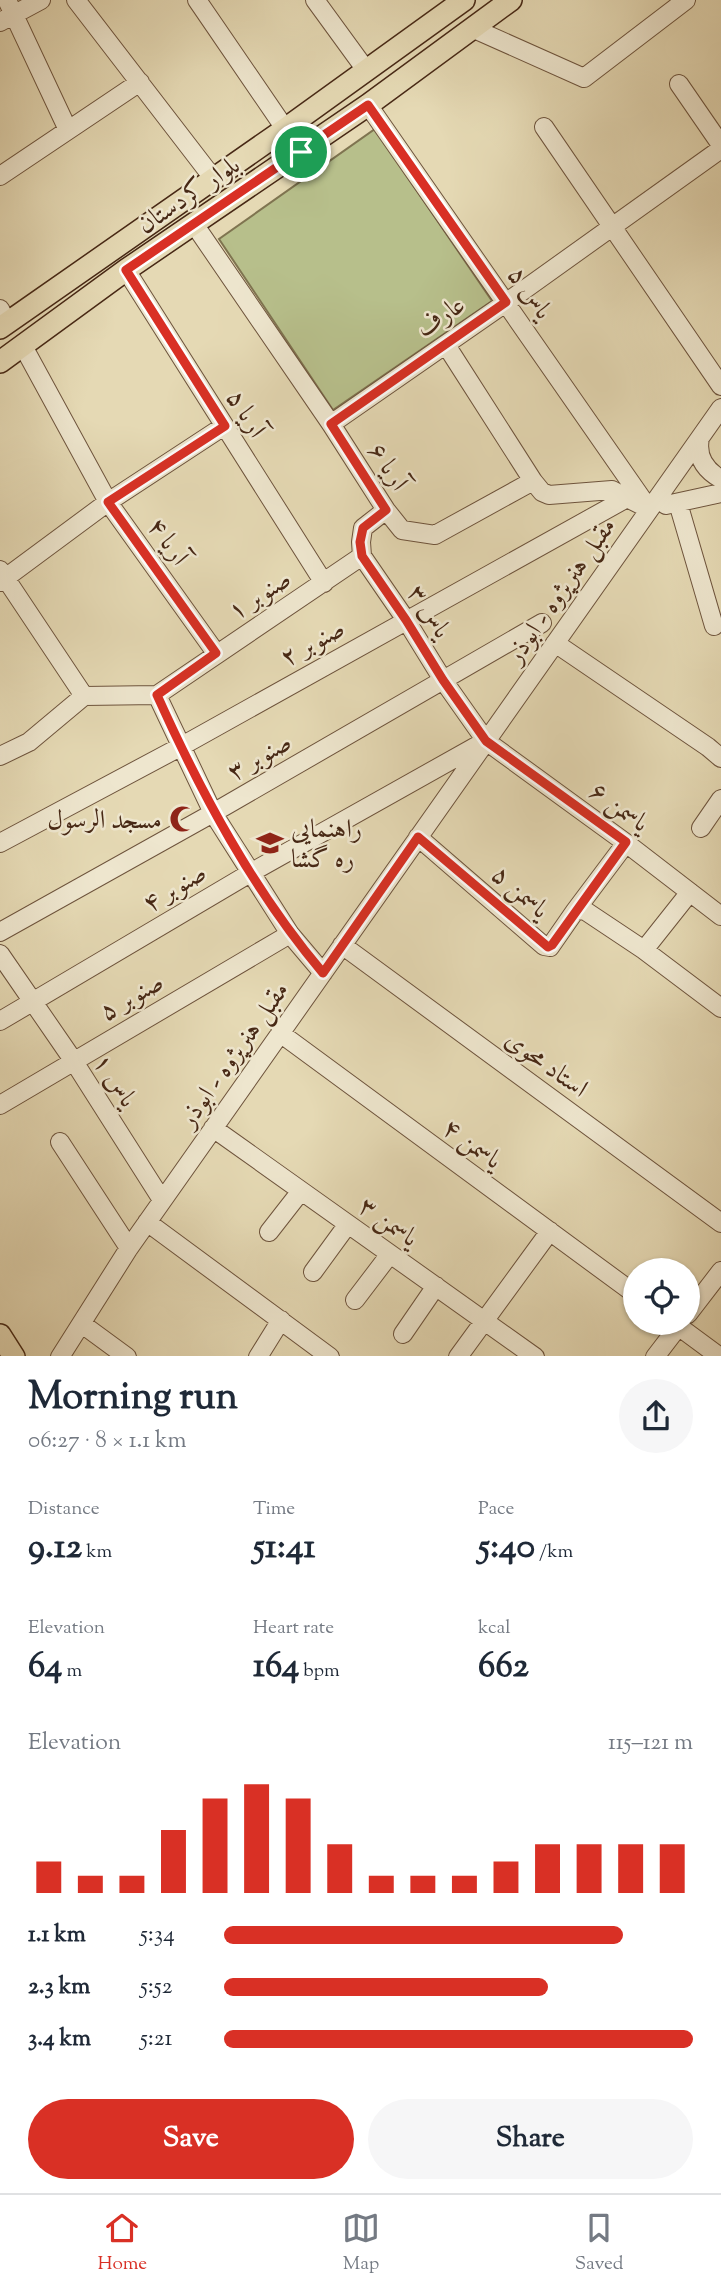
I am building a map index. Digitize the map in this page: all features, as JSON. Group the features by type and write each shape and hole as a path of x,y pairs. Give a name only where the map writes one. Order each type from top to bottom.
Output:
{"main road":[{"name":"بلوار کردستان","path":"0,362 126,270 368,105 511,0"},
{"name":"بلوار کردستان","path":"2,320 285,129 452,3"},
{"path":"0,1335 14,1356"}],"street":[{"path":"41,0 7,12 68,130"},
{"path":"76,0 213,178"},
{"path":"197,0 301,152"},
{"path":"315,0 366,70"},
{"path":"472,28 584,78 686,0"},
{"path":"0,176 140,82"},
{"path":"678,84 721,147"},
{"name":"یاس ۵","path":"368,105 649,509"},
{"path":"544,127 721,386"},
{"name":"عارف","path":"331,424 446,345 721,147"},
{"name":"آریا ۶","path":"194,224 402,530 435,535 533,481"},
{"name":"آریا ۵","path":"126,270 324,583"},
{"path":"446,345 542,492 549,495 612,490 649,509 721,493"},
{"name":"آریا ۴","path":"23,346 108,502 216,653"},
{"name":"مقبل هنرپژوه - ابوذر","path":"60,1356 128,1248 721,408"},
{"path":"83,696 2,577 108,502 225,426"},
{"path":"700,438 698,447 704,466 721,479"},
{"name":"صنوبر ۲","path":"0,843 180,747 627,498"},
{"path":"678,503 714,626"},
{"path":"362,556 360,542 363,528 386,510"},
{"name":"صنوبر ۱","path":"157,695 362,556"},
{"name":"یاس ۳","path":"362,556 486,741"},
{"name":"صنوبر ۳","path":"0,932 214,813 542,623"},
{"path":"555,643 717,750"},
{"path":"0,756 29,742 83,696 157,695 214,813 290,934 323,973"},
{"name":"یاسمن ۶","path":"486,741 626,842 721,916"},
{"name":"صنوبر ۴","path":"0,1021 252,872 486,741"},
{"path":"701,828 721,799"},
{"name":"یاسمن ۵","path":"418,837 548,947 575,911 584,910 644,950 721,1008"},
{"path":"575,911 626,842"},
{"path":"644,950 690,891"},
{"name":"صنوبر ۵","path":"0,1105 290,934"},
{"name":"استاد محوی","path":"342,945 721,1223"},
{"name":"یاس ۱","path":"0,954 73,1060 162,1200"},
{"name":"یاسمن ۴","path":"280,1033 623,1285"},
{"name":"یاسمن ۳","path":"213,1128 535,1356"},
{"path":"60,1142 128,1248"},
{"path":"270,1232 301,1191"},
{"path":"147,1222 281,1320 321,1354"},
{"path":"313,1272 348,1224"},
{"path":"458,1356 550,1231"},
{"path":"355,1300 390,1254"},
{"path":"700,1297 721,1271"},
{"path":"403,1334 436,1286"},
{"path":"258,1356 281,1320"},
{"path":"82,1324 127,1356"},
{"path":"655,1356 670,1335"},
{"path":"695,1335 720,1356"}],"green space":[{"path":"375,129 492,301 333,410 219,239"}],"place":[{"name":"مسجد الرسول","path":"183,819"},
{"name":"راهنمایی ره گشا","path":"270,843"}],"route":[{"path":"368,105 506,302 331,424 386,510 363,528 360,542 362,556 486,741 626,842 550,947 544,946 418,837 323,973 290,934 214,813 157,695 216,653 108,502 225,426 126,270 301,152 368,105"}]}
